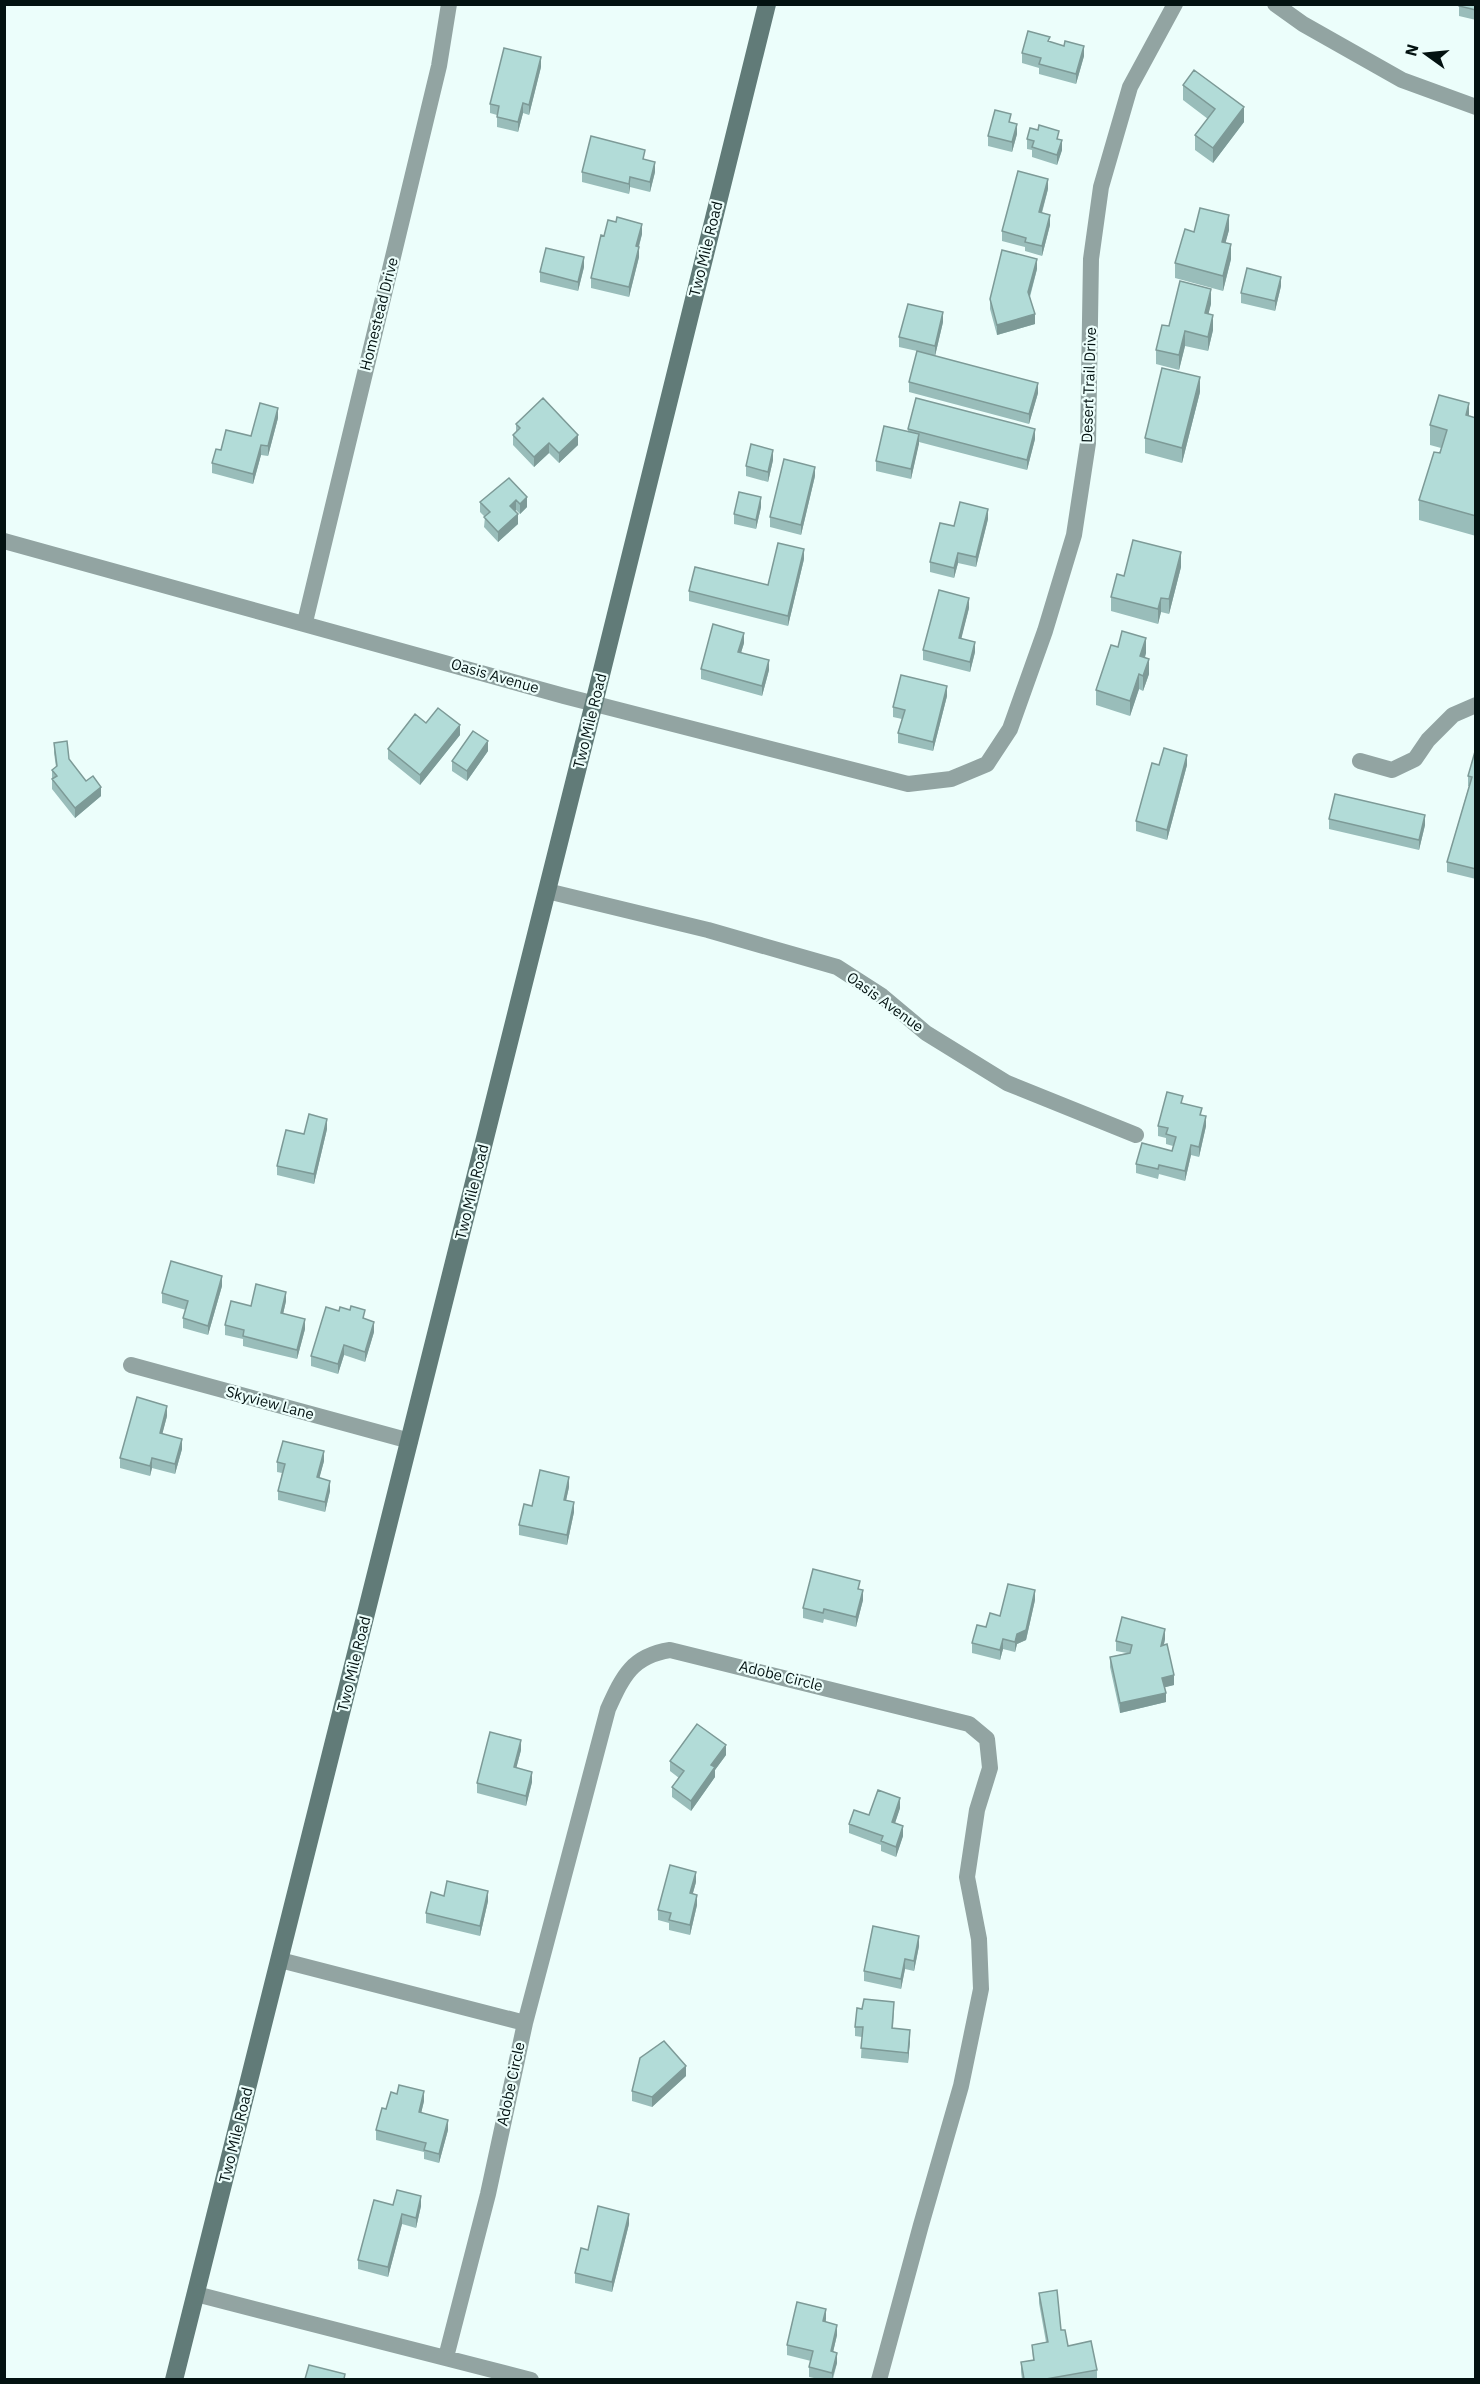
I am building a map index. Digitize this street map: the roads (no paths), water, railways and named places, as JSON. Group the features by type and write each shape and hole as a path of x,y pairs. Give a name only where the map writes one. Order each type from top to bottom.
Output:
{"main road":[{"name":"Two Mile Road","path":"174,2379 767,4"}],"street":[{"name":"Homestead Drive","path":"305,622 440,66 448,4"},
{"name":"Desert Trail Drive","path":"987,764 1011,729 1045,631 1074,535 1088,443 1091,260 1101,187 1130,87 1175,4"},
{"path":"1275,4 1303,24 1402,80 1476,106"},
{"name":"Oasis Avenue","path":"4,541 594,703 908,783 951,779 987,764"},
{"path":"1360,761 1392,770 1415,759 1428,740 1453,715 1476,705"},
{"name":"Oasis Avenue","path":"547,891 708,930 837,967 882,996 926,1033 1007,1083 1136,1135"},
{"name":"Skyview Lane","path":"131,1365 410,1441"},
{"name":"Adobe Circle","path":"446,2357 488,2194 525,2023 608,1709 621,1681 638,1661 652,1653 670,1650 969,1724 987,1739 990,1768 977,1810 967,1877 979,1939 981,1989 962,2085 879,2379"},
{"path":"280,1960 525,2023"},
{"path":"196,2294 531,2379"}]}
